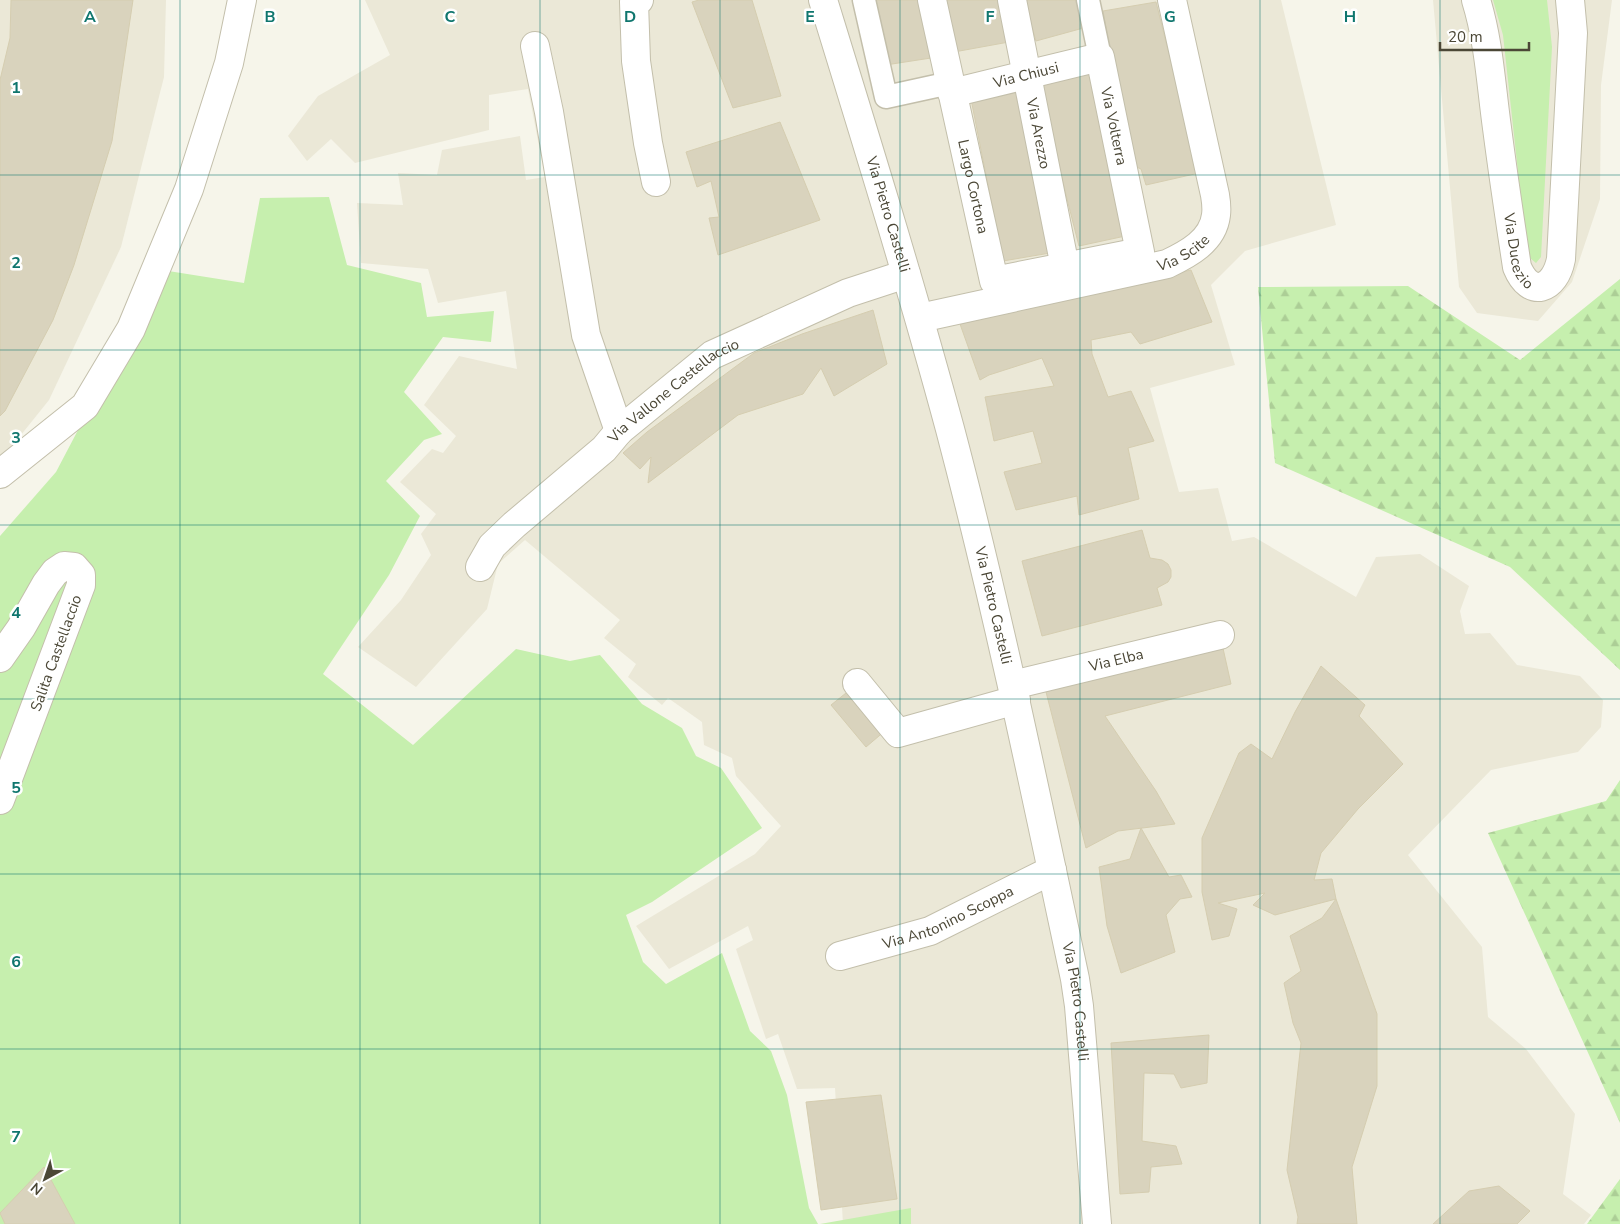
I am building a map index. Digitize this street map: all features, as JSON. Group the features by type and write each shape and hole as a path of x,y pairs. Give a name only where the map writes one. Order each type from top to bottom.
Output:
{"street":[{"path":"0,474 85,406 131,329 189,189 229,63 242,0"},
{"name":"Via Pietro Castelli","path":"823,0 920,318 1015,692 1079,1006 1097,1224"},
{"path":"864,0 886,97 951,88"},
{"name":"Largo Cortona","path":"932,0 994,281 1065,267"},
{"name":"Via Arezzo","path":"1012,0 1065,267"},
{"name":"Via Volterra","path":"1065,267 1140,252 1088,0"},
{"name":"Via Scite","path":"920,318 1167,264 1195,248 1206,238 1213,227 1217,214 1215,194 1172,0"},
{"name":"Via Ducezio","path":"1476,0 1485,31 1517,267 1521,277 1528,284 1542,287 1556,278 1561,259 1573,33 1570,0"},
{"path":"636,1 636,61 648,143 656,182"},
{"path":"535,46 549,112 586,335 618,431"},
{"name":"Via Chiusi","path":"951,88 1026,74 1100,57"},
{"name":"Via Vallone Castellaccio","path":"480,567 492,546 514,525 604,449 618,431 712,354 848,293 906,274"},
{"name":"Salita Castellaccio","path":"0,658 22,628 46,584 55,572 64,566 74,566 81,575 81,585 0,800"},
{"name":"Via Elba","path":"857,683 898,733 1015,692 1220,635"},
{"name":"Via Antonino Scoppa","path":"840,956 930,931 1052,870"}],"shaded area":[{"path":"0,0 166,0 164,77 121,247 49,400 0,461"},
{"path":"365,0 1281,0 1336,225 1245,251 1211,285 1235,365 1150,388 1179,492 1218,488 1232,541 1254,537 1356,597 1376,557 1420,554 1469,586 1460,611 1465,634 1490,633 1517,665 1580,676 1603,700 1601,727 1578,752 1491,770 1408,855 1482,947 1488,1017 1526,1049 1575,1114 1563,1194 1591,1215 1584,1224 843,1224 835,1088 797,1089 778,1034 766,1039 736,949 753,940 748,926 669,969 636,926 755,854 781,826 736,776 732,758 704,745 702,722 668,698 662,705 628,677 636,664 604,638 620,620 525,540 498,564 487,609 416,687 358,647 401,600 431,555 421,534 436,514 400,482 432,449 443,453 456,436 424,405 459,356 517,369 506,291 438,303 428,269 361,263 357,203 403,205 398,173 437,175 442,150 520,136 526,180 545,177 528,89 489,95 489,130 355,163 331,139 307,161 288,136 318,96 390,55"},
{"path":"1433,0 1612,0 1601,85 1600,199 1572,282 1538,321 1477,313 1459,287"}],"green space":[{"path":"1493,0 1547,0 1552,47 1541,257 1536,263 1530,258 1523,217 1503,35"},
{"path":"329,197 347,265 421,283 427,317 494,311 491,342 443,337 404,392 442,434 424,440 386,481 420,516 389,575 323,674 413,745 516,649 570,661 600,655 642,704 682,728 696,756 721,768 762,828 652,902 626,915 643,962 666,984 722,953 750,1031 771,1051 787,1095 809,1208 818,1224 0,1224 0,536 56,472 162,270 244,283 260,198"},
{"path":"1620,279 1620,670 1510,567 1275,463 1258,287 1408,286 1520,360"},
{"path":"1620,780 1620,1123 1488,833 1606,801"},
{"path":"1620,1179 1620,1224 1587,1224"},
{"path":"911,1208 911,1224 820,1224"}],"building":[{"path":"11,0 133,0 112,141 74,265 53,320 5,411 0,416 0,80 10,38"},
{"path":"699,0 752,0 781,96 733,108 692,2"},
{"path":"864,0 928,0 944,56 879,66"},
{"path":"939,0 1012,0 1020,40 954,52"},
{"path":"1024,0 1083,0 1087,27 1036,41"},
{"path":"1156,2 1199,173 1146,185 1141,169 1130,164 1103,11"},
{"path":"1095,70 1130,235 1079,246 1035,73"},
{"path":"1021,86 1062,251 1003,261 969,89"},
{"path":"780,122 820,220 718,255 709,218 719,217 711,181 697,187 686,152"},
{"path":"1191,270 1212,322 1140,344 1131,332 1091,340 1092,354 1108,397 1131,391 1154,441 1128,448 1139,499 1079,515 1077,496 1016,510 1004,472 1042,463 1033,431 994,441 985,397 1054,386 1042,358 989,375 980,380 960,324"},
{"path":"873,310 887,364 834,396 821,368 803,394 738,415 648,483 651,457 640,469 623,453 647,432 754,353 802,334"},
{"path":"1142,530 1150,558 1162,560 1168,564 1171,570 1171,577 1168,582 1157,588 1162,605 1042,636 1022,561"},
{"path":"1220,635 1231,684 1105,716 1156,791 1175,824 1118,831 1086,848 1045,688"},
{"path":"1321,666 1365,705 1359,716 1403,764 1358,809 1321,853 1314,880 1332,879 1336,899 1275,915 1253,905 1265,893 1218,903 1237,909 1229,936 1212,940 1202,892 1202,838 1239,753 1251,744 1272,759 1295,712"},
{"path":"851,689 886,730 866,747 831,705"},
{"path":"1141,828 1169,877 1181,875 1192,897 1180,899 1166,915 1175,952 1121,973 1107,926 1099,867 1130,859"},
{"path":"1336,899 1377,1014 1377,1086 1352,1167 1357,1224 1297,1224 1298,1217 1287,1170 1301,1043 1293,1023 1284,983 1301,971 1290,936 1322,918"},
{"path":"1209,1035 1207,1083 1181,1088 1174,1074 1144,1073 1142,1141 1176,1146 1182,1164 1151,1167 1149,1192 1120,1194 1111,1043"},
{"path":"881,1095 897,1199 821,1210 806,1102"},
{"path":"44,1167 75,1224 5,1224 0,1213"},
{"path":"1499,1186 1530,1211 1517,1224 1433,1224 1469,1191"}]}
